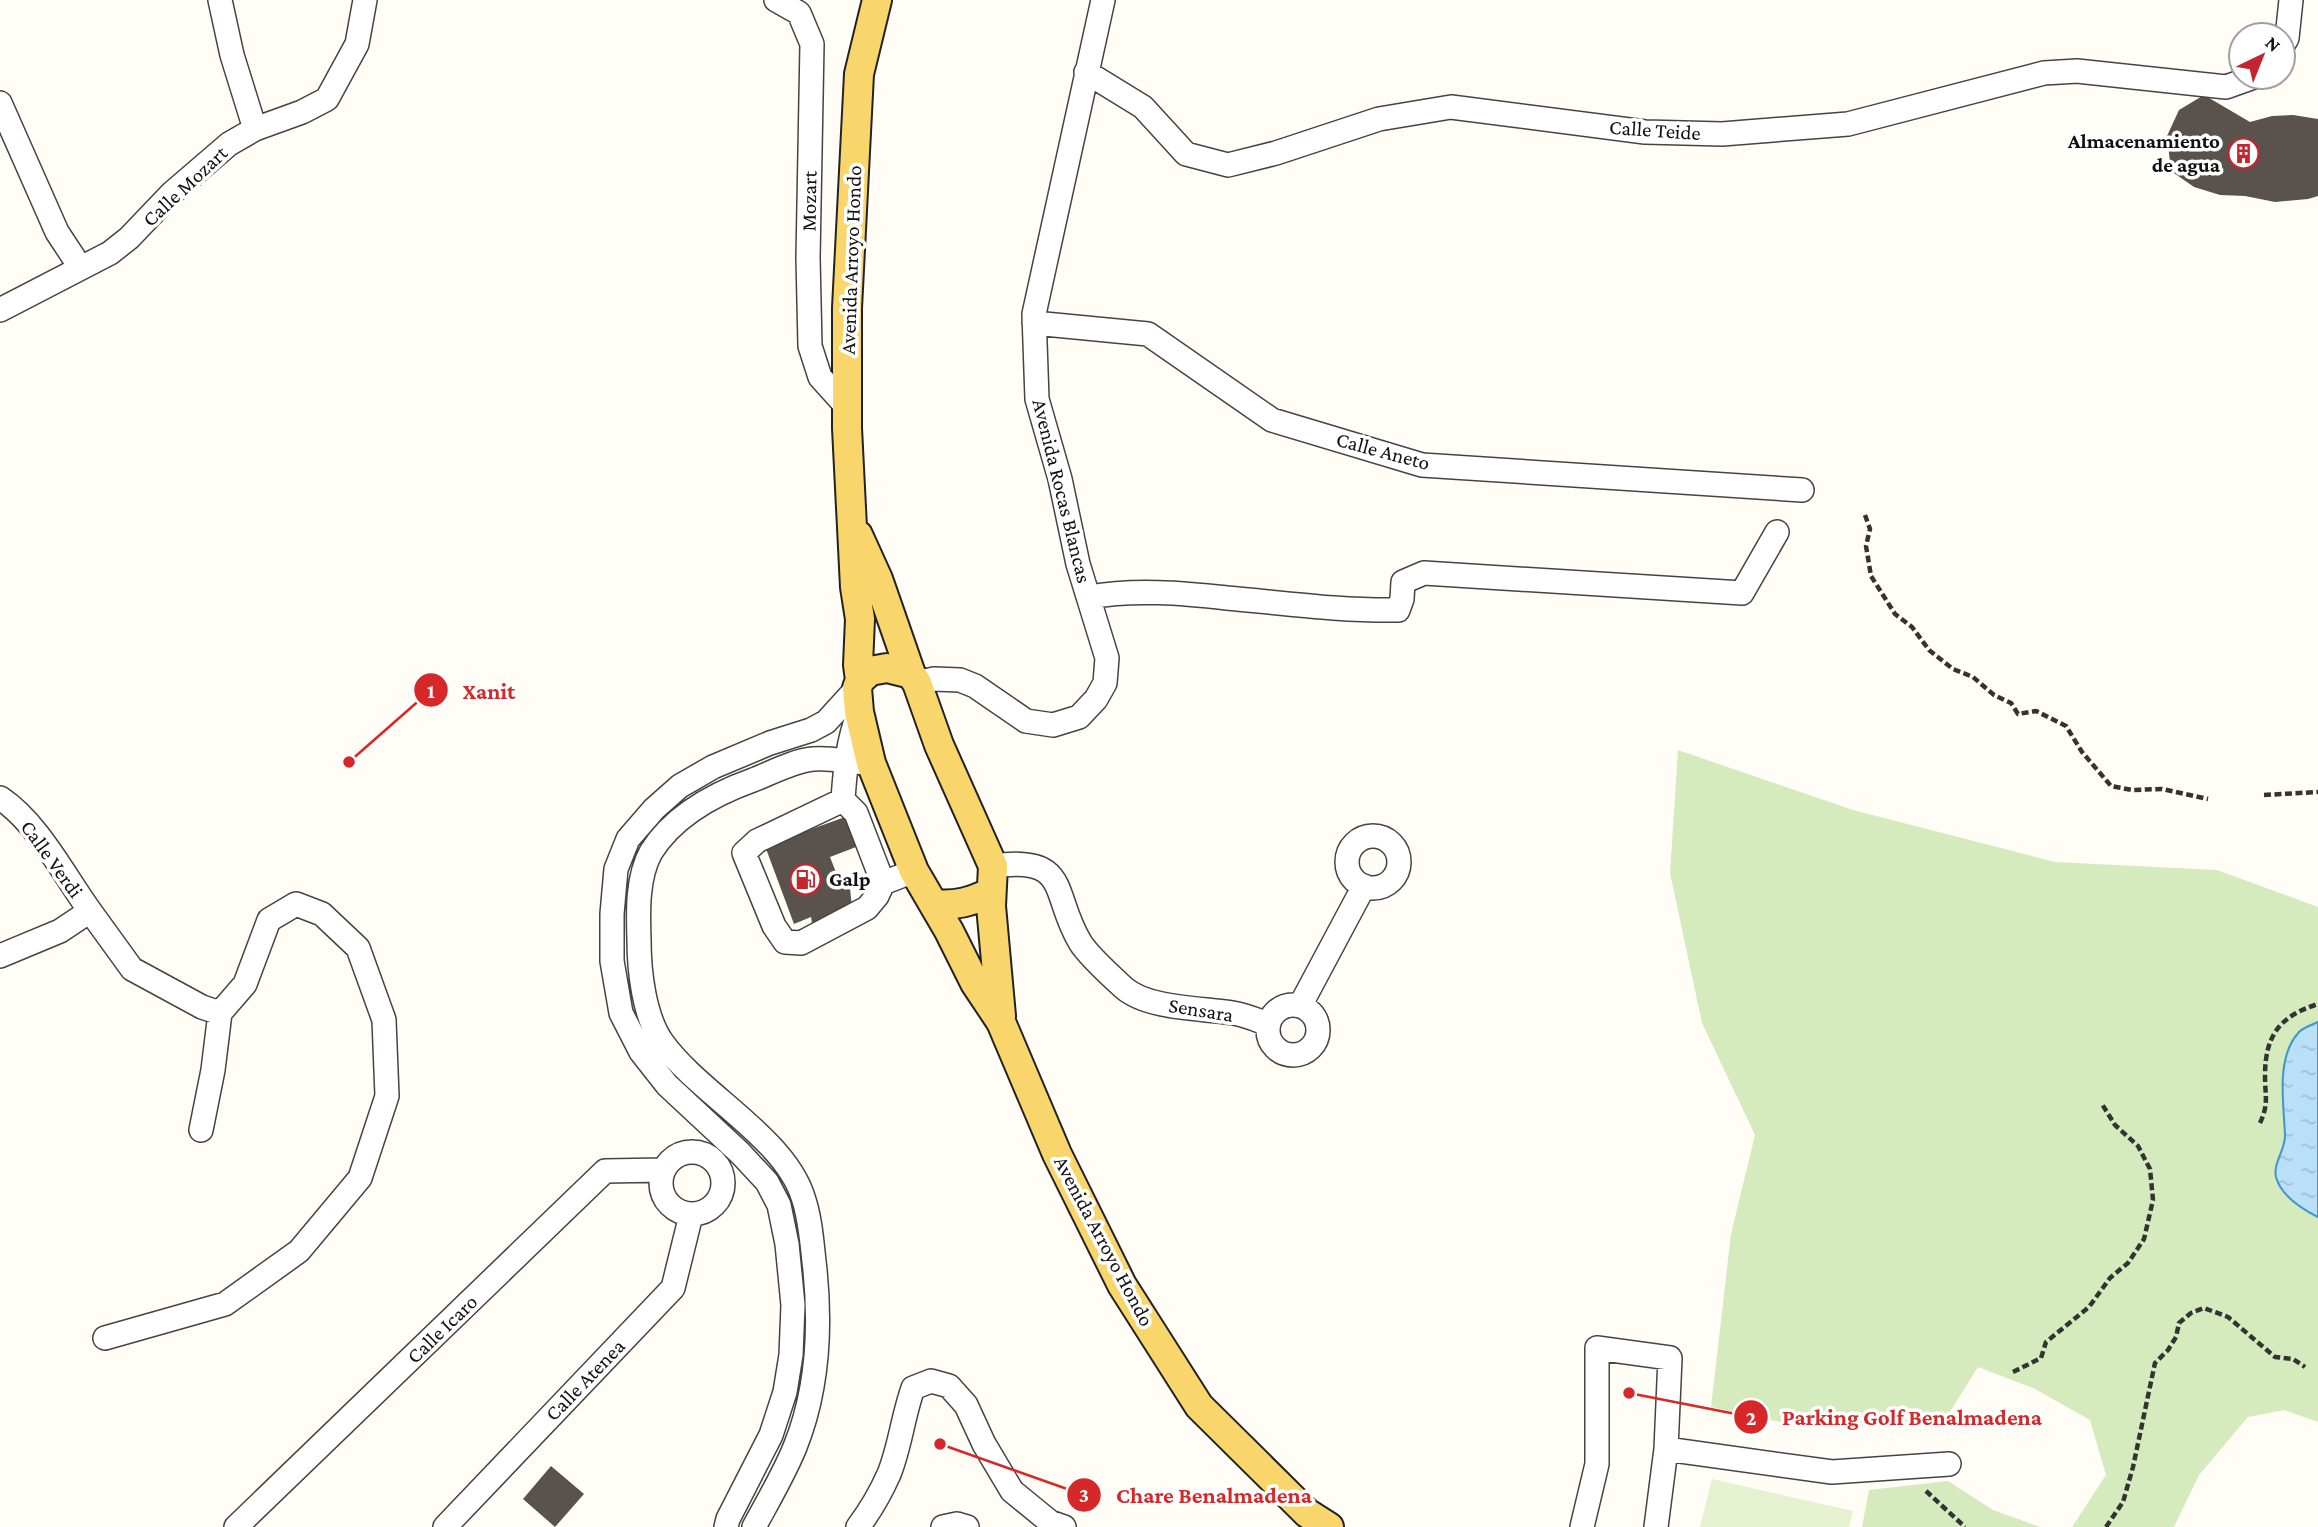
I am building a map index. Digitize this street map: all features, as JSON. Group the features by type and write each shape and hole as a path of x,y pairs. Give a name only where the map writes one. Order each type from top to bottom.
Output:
{"main road":[{"name":"Avenida Arroyo Hondo","path":"877,0 859,74 847,308 847,407 855,587 860,619 858,763 975,983 1001,1022 1057,1154 1122,1285 1199,1406 1307,1513 1329,1527"},
{"name":"Avenida Arroyo Hondo","path":"852,522 878,579 992,879 1001,1022"},
{"path":"858,693 870,671 887,668 914,679"},
{"path":"934,904 954,906 973,901 992,879"}],"street":[{"path":"220,0 232,55 255,129 302,112 327,99 357,44 365,0"},
{"name":"Mozart","path":"776,0 799,13 812,44 808,258 810,346 820,377 847,407"},
{"name":"Avenida Rocas Blancas","path":"914,679 960,680 975,686 1026,722 1053,725 1079,718 1096,699 1105,683 1107,658 1078,564 1060,479 1037,399 1034,323 1102,0"},
{"path":"2289,21 2291,0"},
{"name":"Calle Teide","path":"1086,72 1143,107 1186,154 1228,165 1276,153 1379,119 1451,107 1646,132 1722,134 1848,124 2044,73 2077,71 2227,87"},
{"path":"0,103 57,232 80,267"},
{"name":"Calle Mozart","path":"0,310 110,253 129,238 172,193 229,144 255,129"},
{"name":"Calle Aneto","path":"1034,323 1148,334 1272,420 1422,465 1802,491"},
{"path":"1089,597 1114,592 1188,594 1359,611 1398,610 1404,582 1423,573 1742,593 1777,531"},
{"path":"726,1527 771,1435 785,1391 791,1355 793,1305 787,1244 779,1205 767,1182 667,1085 641,1052 621,1013 612,961 611,914 616,869 628,839 654,809 680,786 713,767 819,726 858,693"},
{"path":"754,1527 795,1446 809,1403 817,1359 819,1305 812,1240 803,1196 789,1167 758,1135 685,1070 660,1040 646,1003 639,961 638,918 642,880 651,853 673,826 697,805 729,789 812,759 858,763 843,800 757,841 744,853 774,926 785,942 801,943 867,908 883,883 914,872"},
{"name":"Calle Verdi","path":"0,798 16,808 90,911 60,931 0,956"},
{"path":"843,800 856,813 883,883"},
{"name":"Sensara","path":"992,879 1018,862 1035,864 1055,879 1080,943 1127,991 1166,1006 1236,1013 1268,1024"},
{"path":"1300,1006 1364,886"},
{"path":"105,1338 225,1304 299,1251 360,1178 387,1096 384,1020 358,948 322,914 296,904 270,920 245,984 220,1013 213,1070 201,1130"},
{"path":"90,911 132,969 202,1007 220,1013"},
{"path":"1300,1006 1313,1016 1317,1031 1312,1046 1305,1051 1290,1054 1275,1047 1268,1033 1268,1024 1277,1011 1284,1007 1300,1006"},
{"path":"698,1152 707,1123"},
{"path":"698,1152 719,1165 724,1186 715,1206 706,1212 691,1215 681,1213 667,1202 661,1181 663,1170 677,1156 698,1152"},
{"path":"723,1175 754,1167"},
{"name":"Calle Icaro","path":"236,1527 605,1171 663,1170"},
{"name":"Calle Atenea","path":"453,1524 673,1288 691,1215"},
{"path":"1582,1527 1597,1464 1597,1348 1670,1358 1666,1449 1656,1527"},
{"path":"858,1527 868,1515 889,1473 913,1388 931,1381 949,1386 966,1405 984,1444 1012,1491 1050,1521 1064,1527"},
{"path":"1666,1449 1832,1472 1948,1464"},
{"path":"943,1527 957,1524 967,1527"}],"path":[{"path":"1865,515 1870,529 1866,546 1871,576 1895,614 1912,626 1929,650 1953,669 1973,677 1994,695 2011,704 2018,715 2036,711 2066,726 2082,752 2111,786 2132,790 2162,789 2208,799"},
{"path":"2264,795 2318,792"},
{"path":"2260,1123 2267,1107 2266,1056 2279,1024 2298,1010 2318,1004"},
{"path":"2013,1372 2041,1358 2046,1342 2089,1307 2144,1239 2153,1200 2150,1168 2138,1146 2115,1125 2102,1104"},
{"path":"2106,1527 2123,1502 2155,1363 2176,1338 2179,1323 2191,1313 2204,1308 2228,1317 2274,1357 2293,1359 2305,1367"},
{"path":"1926,1491 1965,1527"}],"green space":[{"path":"1678,750 1853,810 2055,862 2217,870 2318,907 2318,1422 2284,1410 2248,1417 2199,1475 2174,1527 2072,1527 2106,1475 2090,1420 2035,1389 1978,1367 1941,1426 1798,1426 1711,1407 1731,1234 1755,1135 1702,1023 1670,873"},
{"path":"1712,1479 1853,1511 1849,1527 1700,1527"},
{"path":"1948,1481 1993,1510 2040,1527 1862,1527 1869,1490"}],"water":[{"path":"2318,1022 2318,1217 2287,1196 2279,1184 2276,1172 2285,1136 2283,1082 2287,1055 2299,1032"}],"building":[{"name":"Almacenamiento de agua","path":"2204,95 2250,122 2272,116 2293,115 2318,119 2318,196 2275,202 2245,196 2220,195 2194,187 2171,171 2167,136 2179,110"},
{"path":"845,817 856,847 830,857 839,880 843,879 850,888 852,908 812,923 811,917 794,924 765,846"},
{"path":"551,1466 584,1494 555,1527 523,1499"}],"place":[{"name":"Almacenamiento de agua","path":"2243,153"},
{"name":"Xanit","path":"349,762"},
{"name":"Galp","path":"806,879"},
{"name":"Parking Golf Benalmadena","path":"1629,1393"},
{"name":"Chare Benalmadena","path":"940,1444"}]}
